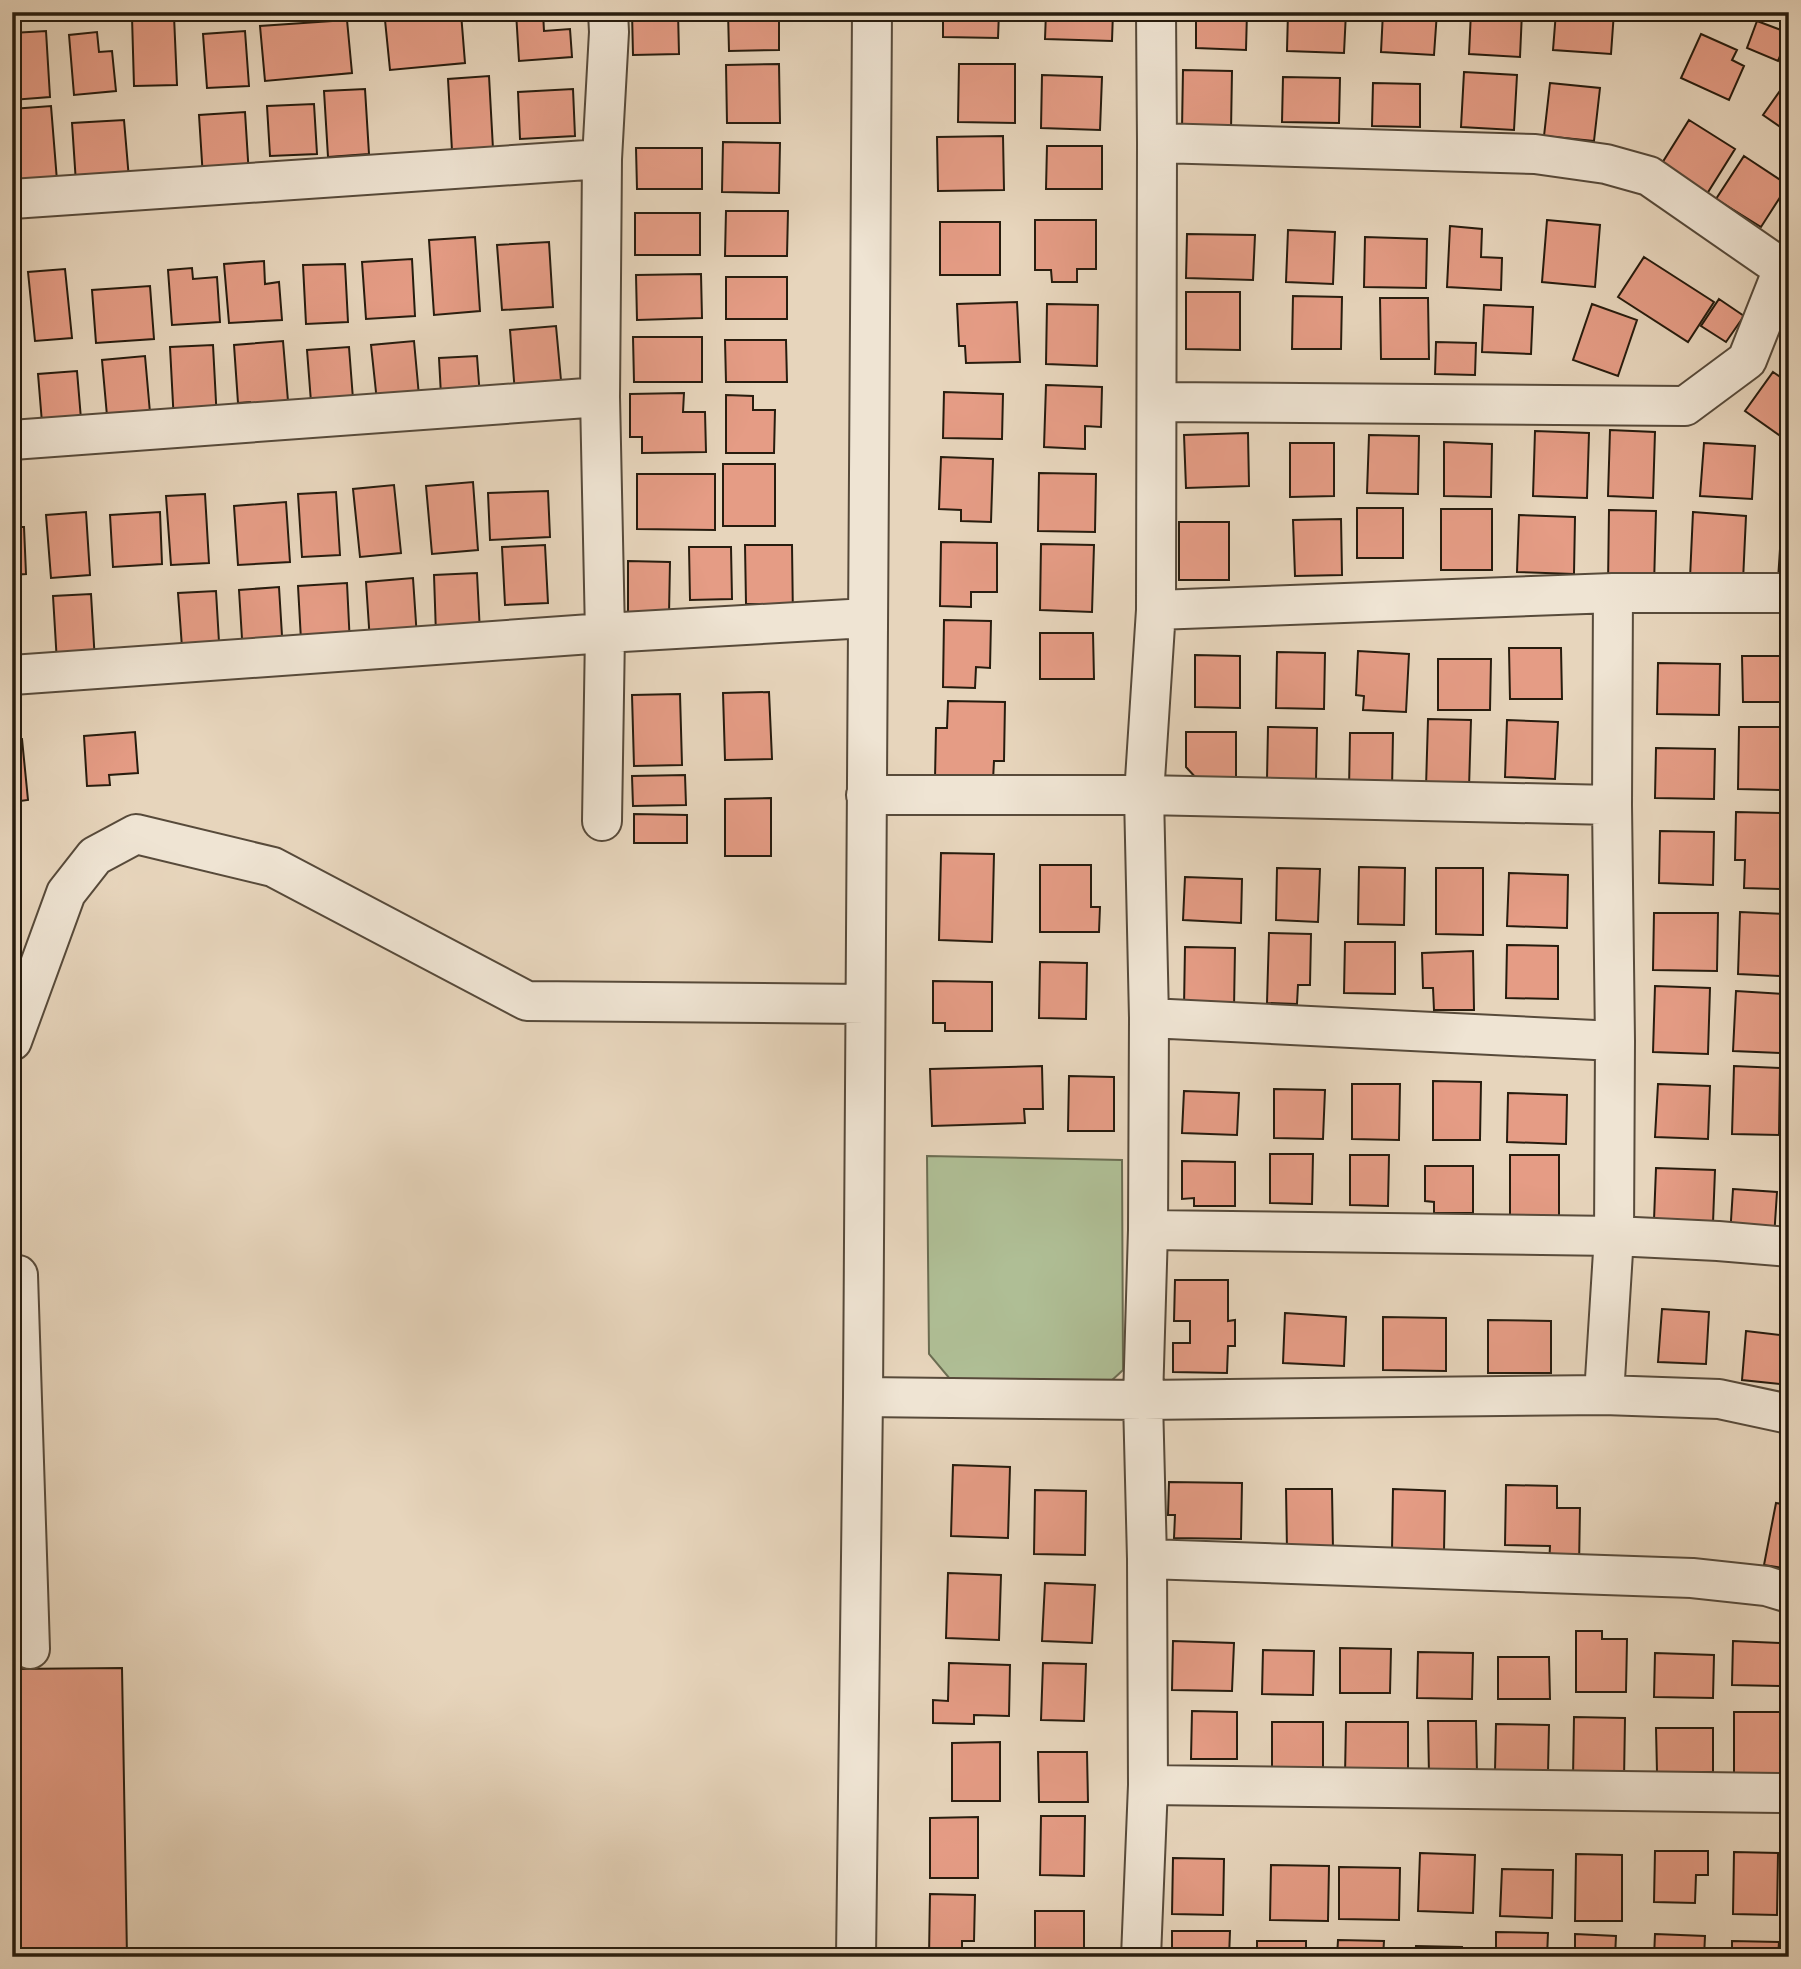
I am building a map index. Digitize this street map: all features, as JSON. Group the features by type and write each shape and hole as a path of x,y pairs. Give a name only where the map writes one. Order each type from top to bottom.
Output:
{"street":[{"path":"603,821 605,633 600,397 602,159 608,12"},
{"path":"856,1957 863,1397 872,12"},
{"path":"1141,1957 1148,1785 1143,1400 1148,1230 1149,1018 1144,795 1156,610 1156,12"},
{"path":"1157,143 1535,154 1606,164 1650,176 1786,271 1747,360 1685,406 1157,402"},
{"path":"12,199 602,159"},
{"path":"12,440 600,397"},
{"path":"1156,610 1613,593 1789,593"},
{"path":"1604,1395 1614,1236 1613,593"},
{"path":"12,675 605,633 867,618"},
{"path":"866,796 1144,795 1612,804"},
{"path":"12,1041 66,893 95,856 136,834 273,867 527,1002 865,1004"},
{"path":"1149,1018 1615,1041"},
{"path":"1148,1230 1614,1236 1789,1247"},
{"path":"12,1274 18,1275 30,1649"},
{"path":"863,1397 1143,1400 1604,1395 1719,1399 1789,1414"},
{"path":"1147,1559 1692,1578 1766,1586 1789,1593"},
{"path":"1148,1785 1789,1793"}],"green space":[{"path":"927,1156 1122,1160 1123,1370 1110,1382 950,1379 929,1354"}],"building":[{"path":"516,12 543,12 544,31 570,29 572,57 519,61"},
{"path":"632,12 678,12 679,54 633,55"},
{"path":"728,12 779,12 779,50 729,51"},
{"path":"943,12 999,12 998,38 943,37"},
{"path":"1046,12 1113,12 1112,41 1045,39"},
{"path":"1196,12 1247,12 1246,50 1196,48"},
{"path":"1288,12 1346,12 1344,53 1287,51"},
{"path":"1383,12 1437,12 1434,55 1381,52"},
{"path":"1471,12 1522,12 1520,57 1469,54"},
{"path":"1556,12 1614,12 1611,54 1553,50"},
{"path":"461,13 465,63 390,70 385,20"},
{"path":"174,16 177,85 134,86 132,17"},
{"path":"347,20 352,73 265,81 260,26"},
{"path":"1757,21 1789,33 1778,61 1747,48"},
{"path":"46,31 50,97 12,100 12,33"},
{"path":"245,31 249,86 207,88 203,34"},
{"path":"97,32 99,52 112,51 116,91 74,95 69,35"},
{"path":"1701,34 1737,50 1732,60 1744,66 1729,100 1681,78"},
{"path":"779,64 780,123 727,123 726,65"},
{"path":"959,64 1015,64 1015,123 958,122"},
{"path":"1183,70 1232,71 1231,131 1182,130"},
{"path":"1464,72 1517,75 1514,130 1461,127"},
{"path":"1042,75 1102,77 1100,130 1041,128"},
{"path":"489,76 493,149 452,151 448,79"},
{"path":"1283,77 1340,78 1339,123 1282,122"},
{"path":"1789,78 1789,133 1763,115"},
{"path":"1373,83 1420,84 1420,127 1372,126"},
{"path":"1550,83 1600,88 1594,141 1544,136"},
{"path":"365,89 369,154 328,157 324,91"},
{"path":"573,89 575,136 520,139 518,92"},
{"path":"314,104 317,154 270,156 267,106"},
{"path":"51,106 58,193 12,197 12,109"},
{"path":"245,112 249,176 203,178 199,115"},
{"path":"124,120 129,179 76,183 72,123"},
{"path":"1689,120 1735,149 1705,197 1659,168"},
{"path":"1003,136 1004,190 938,191 937,137"},
{"path":"723,142 780,143 779,193 722,192"},
{"path":"1047,146 1102,146 1102,189 1046,189"},
{"path":"636,148 702,148 702,189 637,189"},
{"path":"1744,156 1788,185 1761,227 1716,199"},
{"path":"726,211 788,211 787,256 725,256"},
{"path":"635,213 700,213 700,255 635,255"},
{"path":"1035,220 1096,220 1096,269 1077,269 1077,282 1052,282 1051,270 1035,270"},
{"path":"1547,220 1600,225 1595,287 1542,282"},
{"path":"940,222 1000,222 1000,275 940,275"},
{"path":"1450,226 1482,229 1481,257 1502,258 1501,290 1447,287"},
{"path":"1288,230 1335,232 1333,284 1286,282"},
{"path":"1187,234 1255,235 1253,280 1186,278"},
{"path":"475,237 480,311 434,315 429,240"},
{"path":"1365,237 1427,239 1426,288 1364,287"},
{"path":"549,242 553,307 502,310 497,245"},
{"path":"1644,257 1714,302 1688,342 1618,297"},
{"path":"412,259 415,316 366,319 362,262"},
{"path":"264,261 265,284 279,282 282,320 229,323 224,264"},
{"path":"345,264 348,322 306,324 303,265"},
{"path":"192,268 193,279 217,277 220,322 172,325 168,270"},
{"path":"65,269 72,338 35,341 28,272"},
{"path":"701,274 702,318 637,320 636,275"},
{"path":"726,277 787,277 787,319 726,319"},
{"path":"150,286 154,339 96,343 92,290"},
{"path":"1186,292 1240,292 1240,350 1186,349"},
{"path":"12,293 19,345 12,346"},
{"path":"1293,296 1342,297 1341,349 1292,349"},
{"path":"1380,298 1428,298 1429,359 1381,359"},
{"path":"1719,299 1744,316 1726,342 1701,326"},
{"path":"1017,302 1020,362 966,363 965,346 959,346 957,304"},
{"path":"1047,304 1098,305 1097,366 1046,364"},
{"path":"1592,304 1637,320 1618,376 1573,360"},
{"path":"1484,305 1533,307 1531,354 1482,352"},
{"path":"556,326 563,402 516,406 510,330"},
{"path":"633,337 702,337 702,382 634,382"},
{"path":"725,340 786,340 787,382 726,382"},
{"path":"283,341 289,413 251,415 250,402 238,403 234,345"},
{"path":"414,341 420,407 378,411 371,345"},
{"path":"1436,342 1476,343 1475,375 1435,374"},
{"path":"213,345 217,421 174,423 170,347"},
{"path":"349,347 354,412 312,415 307,350"},
{"path":"145,356 151,424 108,427 102,360"},
{"path":"477,356 481,411 442,414 439,358"},
{"path":"77,371 82,431 43,435 38,374"},
{"path":"1773,372 1789,383 1789,442 1745,411"},
{"path":"1046,385 1102,387 1101,427 1085,426 1085,449 1044,447"},
{"path":"944,392 1003,394 1002,439 943,438"},
{"path":"684,393 683,412 705,412 706,452 642,453 642,437 630,437 630,394"},
{"path":"726,395 753,396 753,410 775,410 774,453 726,453"},
{"path":"1610,430 1655,432 1653,498 1608,496"},
{"path":"1535,431 1589,433 1587,498 1533,496"},
{"path":"1248,433 1249,486 1186,488 1184,435"},
{"path":"1369,435 1419,436 1418,494 1367,493"},
{"path":"1444,442 1492,444 1491,497 1444,496"},
{"path":"1290,443 1334,443 1334,496 1290,497"},
{"path":"1704,443 1755,446 1752,499 1700,496"},
{"path":"941,457 993,459 991,522 961,521 961,510 939,509"},
{"path":"723,464 775,464 775,526 723,526"},
{"path":"1039,473 1096,474 1095,532 1038,531"},
{"path":"637,474 715,474 715,530 637,529"},
{"path":"473,482 478,550 432,554 426,486"},
{"path":"394,485 401,553 360,557 353,489"},
{"path":"548,491 550,537 490,540 488,493"},
{"path":"336,492 340,555 302,557 298,494"},
{"path":"205,494 209,563 171,565 166,496"},
{"path":"286,502 290,562 238,565 234,506"},
{"path":"1357,508 1403,508 1403,558 1357,558"},
{"path":"1441,509 1492,509 1492,570 1441,570"},
{"path":"1609,510 1656,511 1654,586 1608,585"},
{"path":"86,512 90,575 51,578 46,515"},
{"path":"160,512 162,564 113,567 110,515"},
{"path":"1693,512 1746,516 1743,581 1690,578"},
{"path":"1519,515 1575,517 1574,574 1517,572"},
{"path":"1782,518 1789,519 1789,581 1778,580"},
{"path":"1341,519 1342,575 1295,576 1293,520"},
{"path":"1179,522 1229,522 1229,580 1179,580"},
{"path":"12,527 24,527 26,574 12,575"},
{"path":"941,542 997,543 997,592 971,592 971,607 940,606"},
{"path":"1041,544 1094,545 1092,612 1040,610"},
{"path":"545,545 548,603 505,605 502,547"},
{"path":"745,545 792,545 793,621 761,621 761,604 746,604"},
{"path":"689,547 731,547 732,599 690,600"},
{"path":"628,561 670,562 669,615 628,614"},
{"path":"477,573 480,633 436,635 434,575"},
{"path":"413,578 417,638 370,642 366,582"},
{"path":"347,583 350,645 302,658 298,586"},
{"path":"279,587 283,652 243,655 239,590"},
{"path":"216,591 220,659 183,661 178,593"},
{"path":"91,594 95,662 57,663 53,596"},
{"path":"944,620 991,621 990,668 976,667 975,688 943,687"},
{"path":"1040,633 1093,633 1094,679 1040,679"},
{"path":"1509,648 1561,648 1562,699 1510,699"},
{"path":"1358,651 1409,654 1406,712 1363,710 1364,696 1356,695"},
{"path":"1277,652 1325,653 1324,709 1276,708"},
{"path":"1195,655 1240,656 1240,708 1195,707"},
{"path":"1742,656 1789,656 1789,702 1743,702"},
{"path":"1438,659 1491,659 1490,710 1438,710"},
{"path":"1658,663 1720,664 1719,715 1657,714"},
{"path":"769,692 772,759 725,760 723,693"},
{"path":"680,694 682,765 634,766 632,695"},
{"path":"948,701 1005,702 1004,761 994,761 993,780 935,779 936,728 947,728"},
{"path":"1428,719 1471,720 1469,788 1426,787"},
{"path":"1507,720 1558,722 1555,779 1505,777"},
{"path":"1268,727 1317,728 1316,780 1267,779"},
{"path":"1739,727 1784,727 1784,790 1738,789"},
{"path":"135,732 138,773 109,775 110,785 87,786 84,736"},
{"path":"1186,732 1236,732 1236,791 1208,791 1186,767"},
{"path":"1350,733 1393,733 1392,790 1349,789"},
{"path":"22,739 28,800 12,802 12,740"},
{"path":"1656,748 1715,749 1714,799 1655,798"},
{"path":"685,775 686,805 633,806 632,776"},
{"path":"771,798 771,856 725,856 725,799"},
{"path":"1736,812 1785,813 1784,889 1744,888 1745,860 1735,860"},
{"path":"634,814 687,815 687,843 634,843"},
{"path":"1660,831 1714,832 1713,885 1659,883"},
{"path":"941,853 994,854 992,942 939,940"},
{"path":"1040,865 1091,865 1091,907 1100,907 1099,932 1040,932"},
{"path":"1359,867 1405,868 1404,925 1358,924"},
{"path":"1277,868 1320,869 1318,922 1276,920"},
{"path":"1436,868 1483,868 1483,935 1436,934"},
{"path":"1509,873 1568,875 1567,928 1507,926"},
{"path":"1185,877 1242,879 1241,923 1183,920"},
{"path":"1740,912 1785,914 1782,976 1738,974"},
{"path":"1654,913 1718,913 1717,971 1653,970"},
{"path":"1269,933 1311,934 1310,985 1298,985 1297,1004 1267,1003"},
{"path":"1345,942 1395,942 1395,994 1344,993"},
{"path":"1507,945 1558,946 1558,999 1506,998"},
{"path":"1185,947 1235,948 1234,1009 1184,1007"},
{"path":"1473,951 1474,1010 1434,1010 1433,988 1423,988 1422,953"},
{"path":"1040,962 1087,963 1086,1019 1039,1018"},
{"path":"933,981 992,982 992,1031 945,1031 945,1023 933,1023"},
{"path":"1655,986 1710,988 1708,1054 1653,1052"},
{"path":"1736,991 1784,994 1781,1053 1733,1051"},
{"path":"1042,1066 1043,1109 1024,1109 1025,1123 932,1126 930,1069"},
{"path":"1734,1066 1780,1068 1779,1135 1732,1134"},
{"path":"1069,1076 1114,1077 1114,1131 1068,1131"},
{"path":"1433,1081 1481,1082 1480,1140 1433,1140"},
{"path":"1352,1084 1400,1084 1399,1140 1352,1139"},
{"path":"1658,1084 1710,1086 1708,1139 1655,1137"},
{"path":"1274,1089 1325,1090 1323,1139 1274,1138"},
{"path":"1184,1091 1239,1093 1237,1135 1182,1133"},
{"path":"1508,1093 1567,1095 1566,1144 1507,1142"},
{"path":"1270,1154 1313,1154 1312,1204 1270,1203"},
{"path":"1350,1155 1389,1155 1388,1206 1350,1205"},
{"path":"1510,1155 1559,1155 1559,1221 1510,1220"},
{"path":"1182,1161 1235,1162 1235,1206 1194,1206 1194,1198 1182,1199"},
{"path":"1425,1166 1473,1166 1473,1213 1434,1213 1434,1202 1425,1201"},
{"path":"1656,1168 1715,1170 1713,1223 1654,1220"},
{"path":"1733,1189 1777,1192 1774,1238 1730,1236"},
{"path":"1175,1280 1228,1280 1228,1321 1235,1320 1235,1346 1228,1346 1227,1373 1173,1372 1173,1343 1190,1343 1190,1321 1174,1321"},
{"path":"1662,1309 1709,1312 1706,1364 1658,1362"},
{"path":"1285,1313 1346,1317 1344,1366 1283,1363"},
{"path":"1383,1317 1446,1318 1446,1371 1383,1370"},
{"path":"1488,1320 1551,1321 1551,1373 1488,1373"},
{"path":"1746,1331 1789,1336 1789,1385 1742,1380"},
{"path":"953,1465 1010,1467 1008,1538 951,1536"},
{"path":"1169,1482 1242,1483 1241,1539 1174,1538 1175,1515 1168,1515"},
{"path":"1506,1485 1557,1486 1557,1508 1580,1508 1579,1567 1549,1566 1550,1546 1505,1545"},
{"path":"1286,1489 1332,1489 1333,1550 1287,1551"},
{"path":"1393,1489 1445,1491 1444,1552 1392,1551"},
{"path":"1035,1490 1086,1491 1085,1555 1034,1554"},
{"path":"1776,1503 1789,1505 1789,1569 1764,1565"},
{"path":"948,1573 1001,1575 999,1640 946,1638"},
{"path":"1045,1583 1095,1585 1092,1643 1042,1641"},
{"path":"1576,1631 1602,1631 1602,1639 1627,1639 1626,1692 1576,1692"},
{"path":"1173,1641 1234,1643 1232,1691 1172,1690"},
{"path":"1733,1641 1780,1643 1780,1686 1732,1685"},
{"path":"1340,1648 1391,1649 1390,1693 1340,1693"},
{"path":"1263,1650 1314,1651 1313,1695 1262,1694"},
{"path":"1418,1652 1473,1653 1472,1699 1417,1698"},
{"path":"1655,1653 1714,1655 1713,1698 1654,1697"},
{"path":"1498,1657 1549,1657 1550,1699 1498,1699"},
{"path":"949,1663 1010,1665 1009,1716 974,1715 974,1724 933,1723 933,1700 948,1701"},
{"path":"1043,1663 1086,1664 1084,1721 1041,1720"},
{"path":"122,1668 127,1957 13,1957 12,1669"},
{"path":"1192,1711 1237,1712 1237,1759 1191,1759"},
{"path":"1734,1712 1789,1712 1789,1774 1734,1774"},
{"path":"1574,1717 1625,1718 1624,1780 1573,1778"},
{"path":"1428,1721 1476,1721 1477,1774 1429,1775"},
{"path":"1272,1722 1323,1722 1323,1772 1272,1772"},
{"path":"1346,1722 1408,1722 1408,1777 1345,1776"},
{"path":"1496,1724 1549,1725 1548,1772 1495,1771"},
{"path":"1656,1728 1713,1728 1713,1772 1657,1772"},
{"path":"1000,1742 1000,1801 952,1801 952,1743"},
{"path":"1038,1752 1087,1752 1088,1802 1039,1802"},
{"path":"1041,1816 1085,1816 1084,1876 1040,1875"},
{"path":"978,1817 978,1878 930,1878 930,1818"},
{"path":"1655,1851 1708,1851 1708,1875 1696,1875 1695,1903 1654,1902"},
{"path":"1734,1852 1778,1853 1777,1915 1733,1914"},
{"path":"1420,1853 1475,1855 1473,1913 1418,1911"},
{"path":"1576,1854 1622,1855 1622,1921 1575,1921"},
{"path":"1173,1858 1224,1859 1223,1915 1172,1914"},
{"path":"1271,1865 1329,1866 1328,1921 1270,1920"},
{"path":"1339,1867 1400,1868 1399,1920 1339,1919"},
{"path":"1502,1869 1553,1870 1552,1918 1500,1916"},
{"path":"930,1894 975,1895 974,1941 962,1941 962,1957 929,1957"},
{"path":"1035,1911 1084,1911 1084,1957 1035,1957"},
{"path":"1172,1931 1230,1931 1229,1957 1172,1957"},
{"path":"1496,1932 1548,1933 1547,1957 1496,1957"},
{"path":"1575,1934 1616,1936 1615,1957 1575,1957"},
{"path":"1655,1934 1705,1936 1704,1957 1654,1957"},
{"path":"1338,1940 1384,1941 1383,1957 1337,1957"},
{"path":"1257,1941 1306,1941 1306,1957 1257,1957"},
{"path":"1732,1941 1779,1942 1778,1957 1732,1957"},
{"path":"1416,1946 1462,1947 1462,1957 1415,1957"}]}
